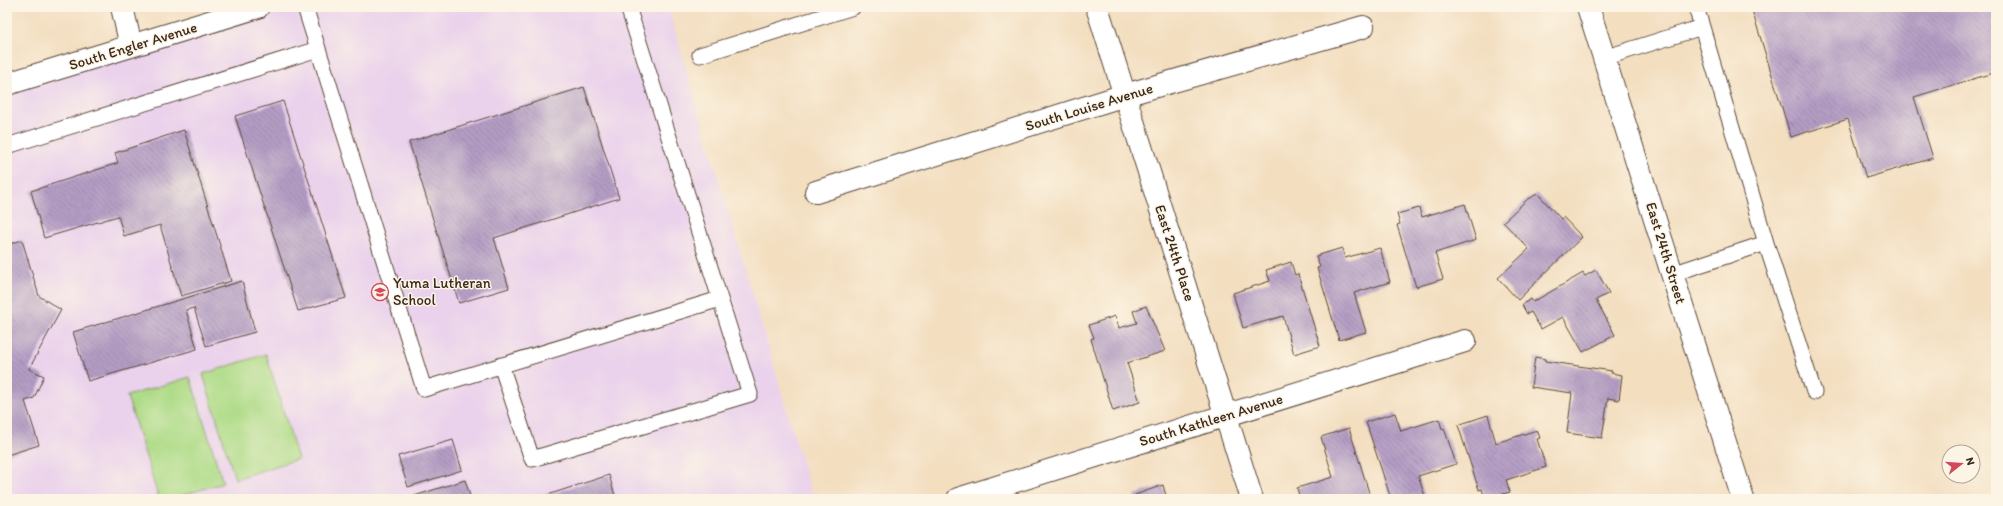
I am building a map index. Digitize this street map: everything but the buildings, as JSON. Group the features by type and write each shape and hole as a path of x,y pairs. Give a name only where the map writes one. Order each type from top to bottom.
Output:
{"street":[{"path":"122,7 131,46"},
{"name":"South Engler Avenue","path":"7,84 258,7"},
{"name":"East 24th Place","path":"1097,7 1252,499"},
{"name":"East 24th Street","path":"1588,7 1743,499"},
{"name":"South Louise Avenue","path":"816,192 1125,96 1364,27"},
{"name":"South Kathleen Avenue","path":"958,499 1464,341"}],"lane":[{"path":"305,7 424,390 720,299"},
{"path":"501,366 532,459 750,394 628,7"},
{"path":"700,55 853,7"},
{"path":"1696,7 1766,243 1814,392"},
{"path":"1604,58 1702,27"},
{"path":"7,146 318,49"},
{"path":"1672,274 1766,243"}],"shaded area":[{"name":"Yuma Lutheran School","path":"258,7 668,7 813,499 7,499 7,84"}],"green space":[{"path":"266,354 298,459 235,479 203,374"},
{"path":"190,377 223,483 170,499 159,499 127,396"}],"place":[{"name":"Yuma Lutheran School","path":"380,292"}]}
